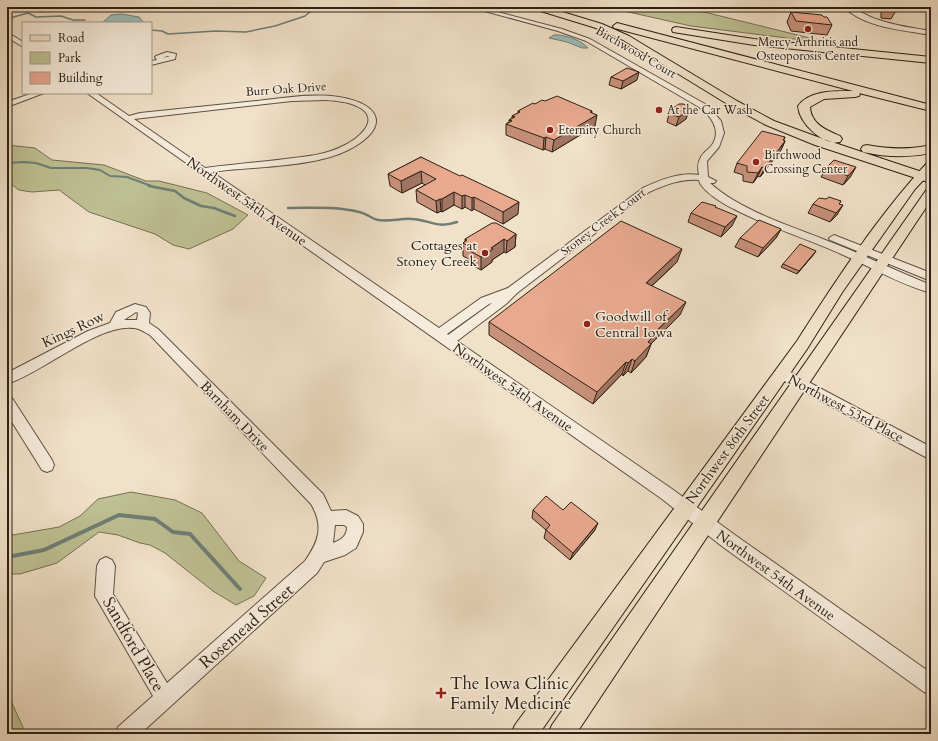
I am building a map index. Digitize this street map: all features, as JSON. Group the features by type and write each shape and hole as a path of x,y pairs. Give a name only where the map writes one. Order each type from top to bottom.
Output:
{"highway":[{"path":"536,7 599,26 626,38 733,103 770,123 819,142 926,177"},
{"path":"546,7 931,108"},
{"path":"643,23 612,17 931,100"},
{"path":"666,28 754,42 931,60"},
{"path":"931,108 876,97 839,94 821,96 811,100 804,106 804,111 808,122 829,136 860,147 896,153 918,152 931,149"}],"main road":[{"name":"Northwest 86th Street","path":"524,734 782,373 862,254 926,177 931,165"},
{"name":"Northwest 86th Street","path":"561,734 931,191"}],"street":[{"name":"Birchwood Court","path":"473,7 560,30 588,40 701,105 712,114 721,131 718,142 703,160 704,177"},
{"path":"733,7 745,7"},
{"path":"847,7 858,14 877,21 931,33"},
{"path":"7,34 22,44"},
{"path":"152,63 165,60"},
{"path":"7,105 37,94"},
{"name":"Northwest 54th Avenue","path":"92,94 685,508 931,685"},
{"name":"Burr Oak Drive","path":"128,118 140,115 316,98 350,101 363,106 372,114 373,121 369,131 358,142 343,150 304,159 204,171"},
{"path":"704,177 704,183 731,204 862,254 882,263 931,290"},
{"name":"Stoney Creek Court","path":"443,338 502,301 513,290 646,190 670,181 704,177"},
{"path":"882,263 931,277"},
{"name":"Kings Row","path":"7,379 94,333 115,325 148,328"},
{"name":"Barnham Drive","path":"148,328 317,499"},
{"name":"Northwest 53rd Place","path":"782,373 799,384 931,454"},
{"path":"7,402 47,465"},
{"name":"Rosemead Street","path":"125,734 305,573 320,555 328,530 327,519 323,508 317,499"},
{"path":"320,555 343,548 356,534 355,524 347,518 341,516 327,519"},
{"name":"Sandford Place","path":"106,566 104,596 165,697"}],"green space":[{"path":"606,7 684,7 834,44 691,26"},
{"path":"7,145 35,148 52,160 104,165 146,181 159,181 207,193 248,215 233,229 189,249 173,245 155,234 89,212 59,190 32,192 19,190 7,181"},
{"path":"131,492 175,500 202,513 239,561 266,578 254,596 236,605 213,591 165,553 150,545 118,535 99,532 57,563 20,574 7,574 7,536 59,527 80,516 98,499"},
{"path":"7,692 26,734 7,734"}],"water":[{"path":"121,14 139,17 143,22 103,22 111,15"},
{"path":"554,35 563,35 572,38 581,42 588,48 582,48 567,42 549,38"}],"building":[{"path":"791,12 822,15 827,17 832,25 796,21"},
{"path":"627,68 639,72 623,81 611,77"},
{"path":"557,96 592,111 590,112 597,115 554,140 546,137 544,138 506,124 512,121 509,120 515,117 512,116 520,112 518,111 533,103 535,104 542,100 545,101"},
{"path":"679,104 684,104 689,110 679,117 670,114 674,111 670,110"},
{"name":"Birchwood Crossing Center","path":"762,131 785,137 783,140 785,141 765,168 762,167 758,173 747,172 747,166 737,163"},
{"path":"421,157 519,202 503,212 474,197 472,198 465,195 462,196 454,192 436,201 416,190 436,179 421,171 401,181 388,174"},
{"path":"834,160 856,167 848,176 827,167"},
{"path":"829,197 841,201 839,204 843,205 836,213 813,204 819,198 826,199"},
{"path":"702,202 716,206 715,207 737,216 725,227 691,213"},
{"path":"759,220 781,229 763,248 740,238"},
{"name":"Goodwill of Central Iowa","path":"621,221 682,249 646,283 686,302 651,336 653,337 648,342 651,344 635,361 632,359 628,363 626,362 597,392 489,322"},
{"path":"492,223 496,223 516,234 507,241 504,239 481,257 470,251 473,249 463,243 467,240 465,239"},
{"path":"800,244 816,251 799,271 783,264"},
{"path":"546,496 563,510 571,502 598,523 573,553 546,530 550,525 533,510"}],"waterway":[{"path":"152,30 162,31 168,34 216,31 246,32 275,26 305,16 316,7"},
{"path":"7,15 10,18 28,13 36,17 61,16 73,20 85,20"},
{"path":"7,163 24,162 36,163 51,168 87,168 100,170 110,176 127,177 154,187"},
{"path":"149,186 154,187"},
{"path":"154,187 175,191 184,198 201,206 214,208 235,216"},
{"path":"288,208 350,210 382,220 412,219 444,225 457,222"},
{"path":"7,557 44,550 119,515 155,519 173,532 190,534 240,589"}],"place":[{"name":"Mercy Arthritis and Osteoporosis Center","path":"808,29"},
{"name":"At the Car Wash","path":"659,110"},
{"name":"Eternity Church","path":"550,130"},
{"name":"Birchwood Crossing Center","path":"756,162"},
{"name":"Cottages at Stoney Creek","path":"485,253"},
{"name":"Goodwill of Central Iowa","path":"587,324"},
{"name":"The Iowa Clinic Family Medicine","path":"441,693"}]}
